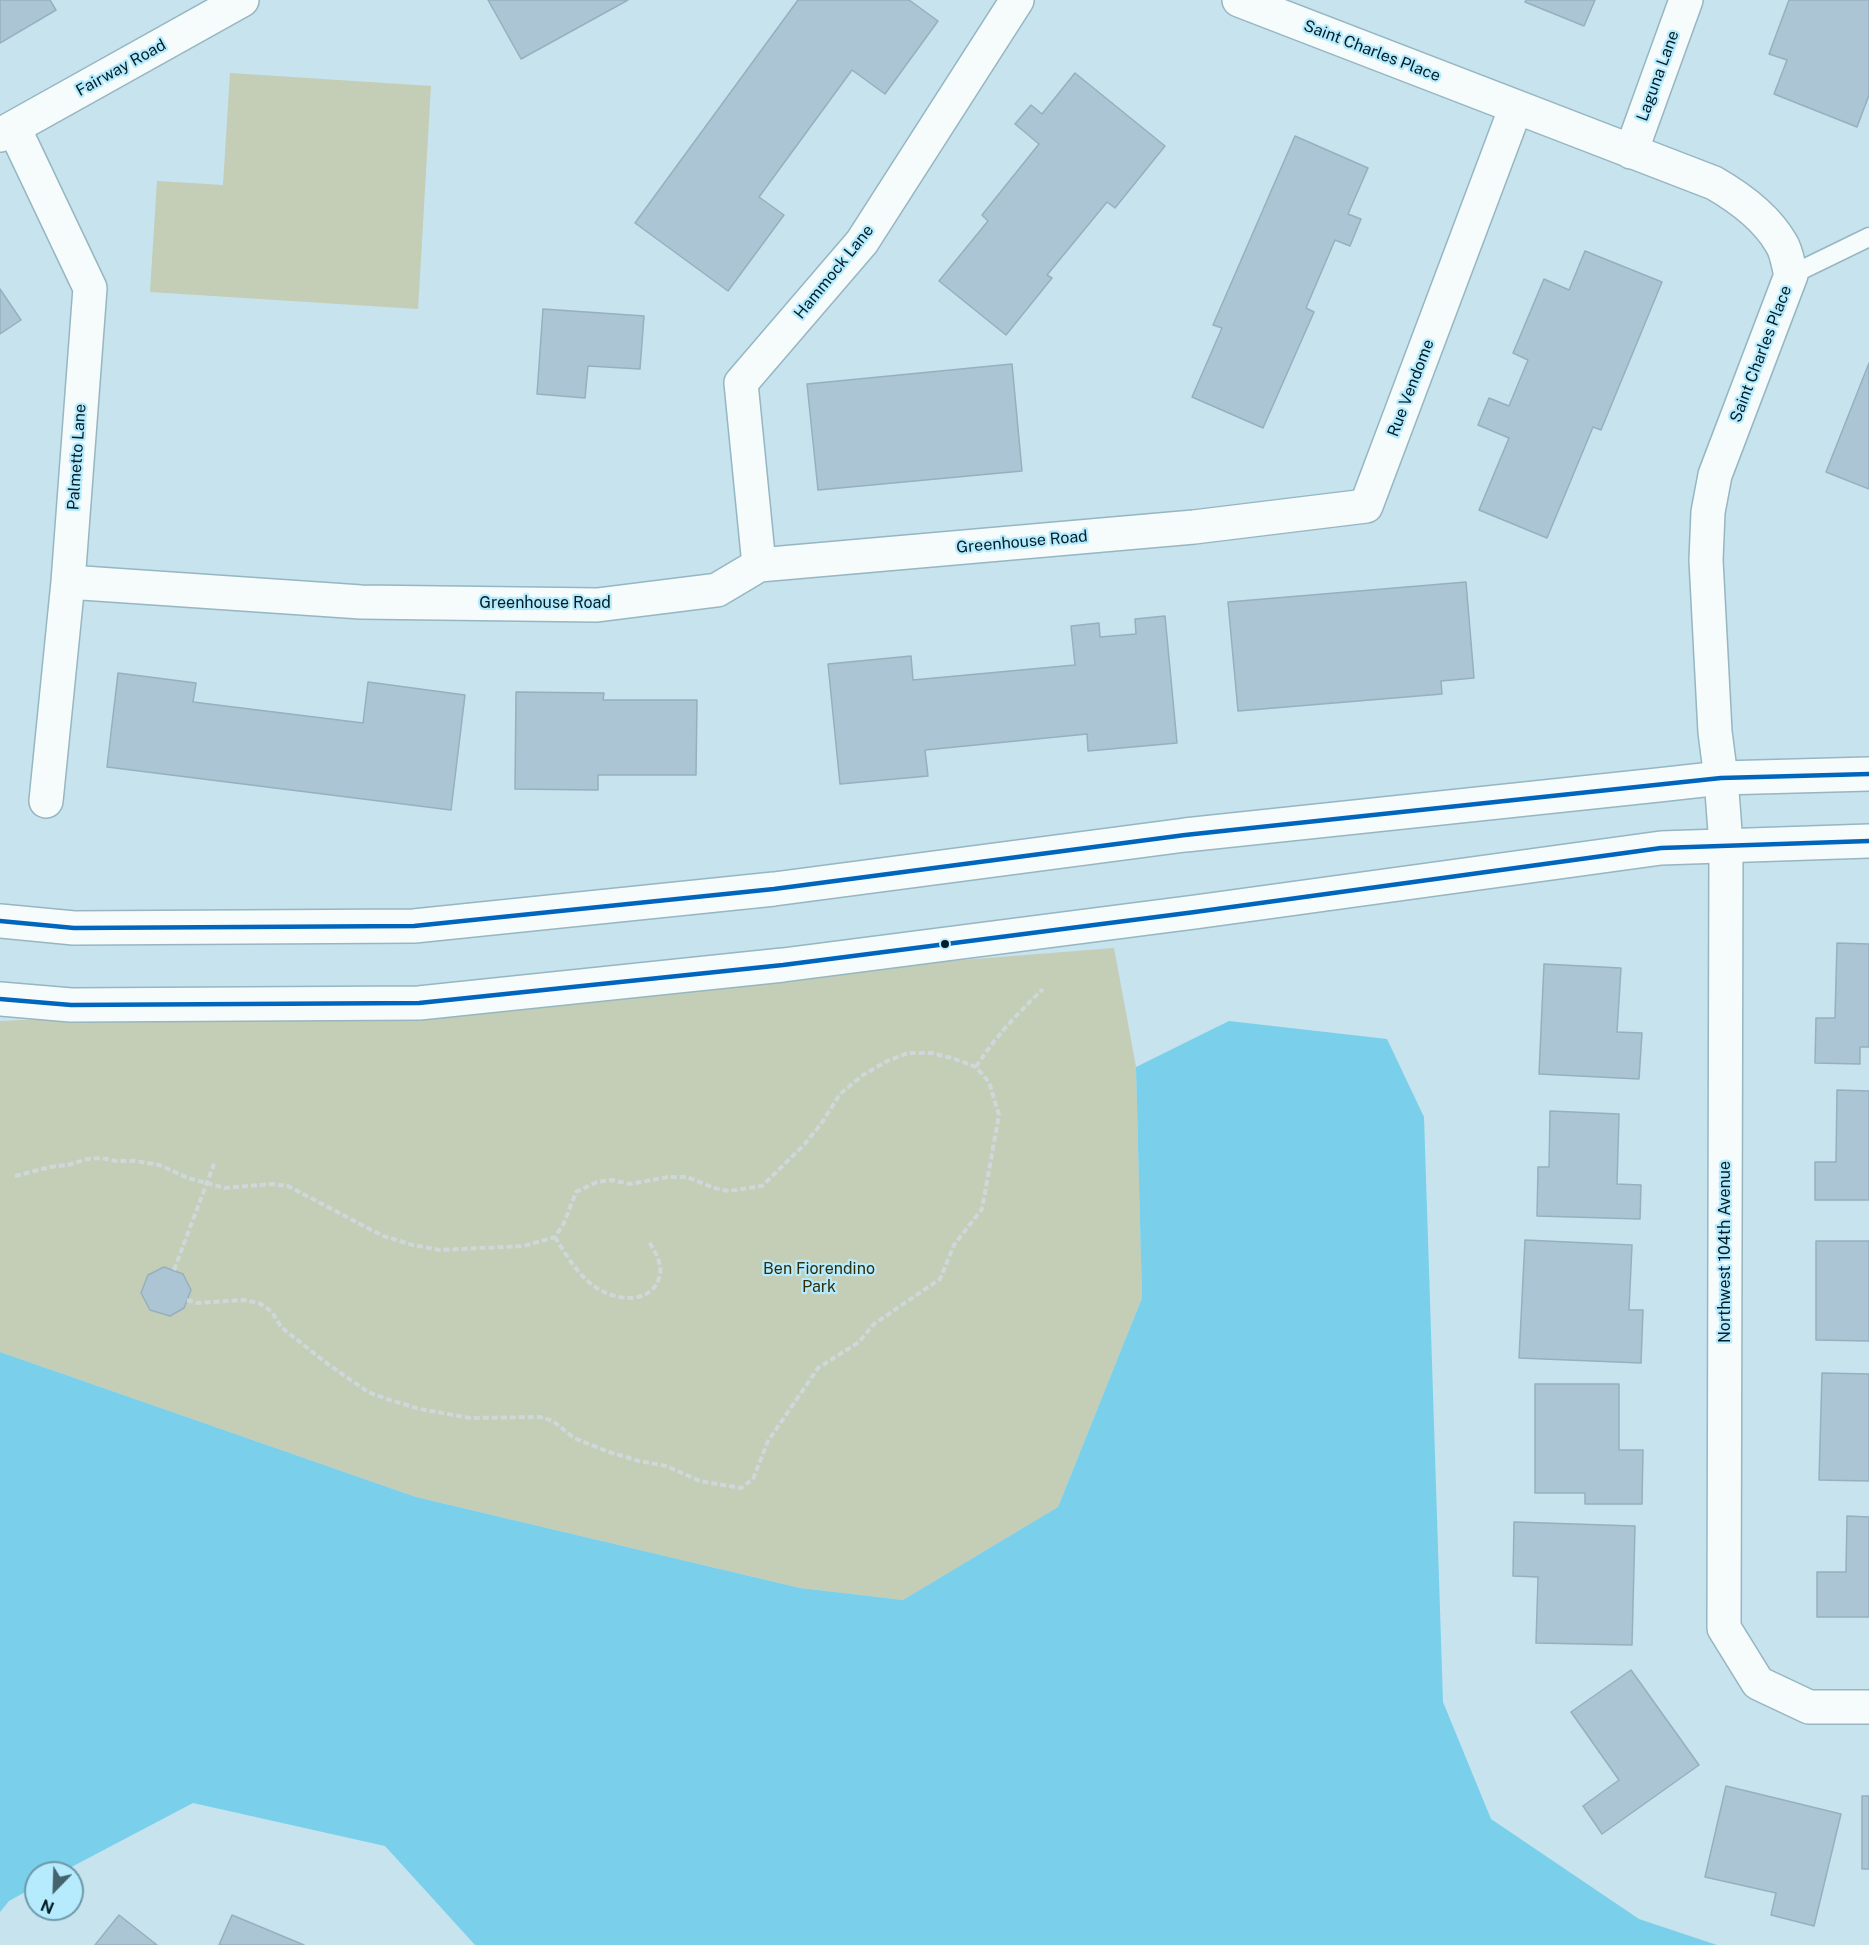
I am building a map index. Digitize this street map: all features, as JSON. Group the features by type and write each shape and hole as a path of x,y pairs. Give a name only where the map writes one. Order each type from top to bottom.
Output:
{"street":[{"name":"Fairway Road","path":"7,132 242,0"},
{"name":"Hammock Lane","path":"759,565 741,384 862,242 1017,0"},
{"name":"Saint Charles Place","path":"1239,0 1714,183 1737,196 1764,220 1782,244 1791,275 1715,475 1708,512 1706,560 1715,732 1724,811"},
{"name":"Laguna Lane","path":"1631,152 1686,0"},
{"name":"Rue Vendome","path":"1194,527 1366,506 1516,107"},
{"name":"Palmetto Lane","path":"7,132 90,288 68,582 46,801"},
{"name":"Greenhouse Road","path":"68,582 361,602 597,605 717,590 759,565 1194,527"},
{"path":"0,921 74,928 414,926 774,889 1185,836 1721,778 1869,774"},
{"name":"Northwest 104th Avenue","path":"1724,811 1726,845 1724,1628 1758,1683 1809,1707 1869,1707"},
{"path":"0,999 71,1005 429,1002 783,965 1661,848 1869,841"}],"lane":[{"path":"1791,275 1869,237"}],"path":[{"path":"976,1067 989,1045 1010,1020 1043,989"},
{"path":"15,1176 102,1158 135,1161 159,1165 207,1184 225,1188 273,1184 288,1186 382,1236 413,1245 440,1250 524,1246 555,1237 564,1223 576,1192 597,1182 611,1180 630,1184 668,1177 687,1178 729,1191 762,1186 773,1178 786,1161 803,1146 821,1124 840,1094 863,1075 887,1061 908,1053 932,1053 976,1067 989,1082 999,1115 982,1209 954,1245 940,1279 874,1324 859,1342 818,1368 768,1441 753,1479 741,1488 700,1481 666,1466 609,1452 574,1438 553,1421 540,1418 470,1418 390,1400 368,1392 325,1362 281,1327 272,1312 259,1303 243,1300 197,1303 187,1300"},
{"path":"174,1270 214,1164"},
{"path":"555,1237 571,1263 586,1280 603,1292 635,1299 655,1287 660,1278 656,1253 648,1240"}],"green space":[{"path":"230,73 431,86 418,309 150,292 157,181 223,185"},
{"name":"Ben Fiorendino Park","path":"1114,948 1136,1067 1142,1298 1058,1507 903,1600 800,1588 416,1497 0,1352 0,1021 419,1003"}],"water":[{"path":"1229,1021 1387,1039 1424,1117 1443,1702 1491,1819 1639,1919 1717,1945 475,1945 385,1846 193,1803 83,1861 24,1861 24,1893 9,1901 0,1912 0,1352 416,1497 800,1588 903,1600 1058,1507 1142,1298 1136,1067"}],"building":[{"path":"0,0 50,0 56,10 0,43"},
{"path":"488,0 628,0 521,59"},
{"path":"798,0 909,0 938,21 885,94 852,70 759,197 784,215 728,291 635,223"},
{"path":"1526,0 1595,0 1584,26 1525,2"},
{"path":"1789,0 1869,0 1869,95 1857,127 1774,94 1787,60 1769,54"},
{"path":"1075,73 1165,146 1115,208 1107,202 1047,275 1052,278 1006,335 939,281 988,221 982,215 1039,144 1015,124 1031,105 1042,114"},
{"path":"1295,136 1368,168 1348,214 1361,219 1350,246 1335,240 1306,308 1314,312 1263,428 1192,397 1222,328 1213,325"},
{"path":"1585,251 1662,282 1601,430 1593,427 1547,538 1479,510 1509,438 1478,425 1489,398 1509,406 1528,360 1513,353 1544,279 1569,290"},
{"path":"0,289 21,320 0,334"},
{"path":"543,309 644,316 640,369 588,366 585,398 537,394"},
{"path":"1869,363 1869,489 1826,472"},
{"path":"1012,364 1022,471 818,490 807,384"},
{"path":"1466,582 1474,678 1441,681 1442,694 1238,711 1228,602"},
{"path":"1165,616 1177,743 1088,751 1087,734 925,750 928,776 840,784 828,664 911,656 913,680 1075,665 1071,626 1099,623 1100,637 1136,634 1135,619"},
{"path":"118,673 196,683 193,702 363,723 368,682 465,695 451,810 107,767"},
{"path":"516,692 604,693 603,700 697,700 696,775 598,775 598,790 515,789"},
{"path":"1837,943 1869,944 1869,1047 1860,1047 1860,1064 1815,1063 1816,1018 1835,1018"},
{"path":"1544,964 1621,968 1617,1032 1642,1033 1639,1079 1539,1074"},
{"path":"1837,1090 1869,1091 1869,1200 1815,1200 1815,1162 1836,1162"},
{"path":"1550,1111 1619,1114 1617,1184 1641,1185 1640,1219 1537,1216 1538,1167 1549,1167"},
{"path":"1525,1240 1632,1245 1629,1310 1643,1310 1641,1363 1519,1358"},
{"path":"1816,1241 1869,1241 1869,1341 1816,1340"},
{"path":"164,1267 183,1274 191,1290 184,1308 170,1316 150,1310 141,1293 148,1275"},
{"path":"1822,1373 1869,1374 1869,1481 1819,1480"},
{"path":"1535,1384 1619,1384 1619,1450 1643,1450 1642,1504 1585,1504 1585,1493 1535,1493"},
{"path":"1847,1516 1869,1517 1869,1617 1817,1617 1817,1572 1846,1572"},
{"path":"1514,1522 1635,1526 1632,1645 1536,1643 1538,1577 1513,1576"},
{"path":"1631,1670 1699,1765 1602,1834 1583,1806 1619,1780 1571,1712"},
{"path":"1726,1786 1841,1814 1814,1926 1771,1915 1776,1893 1705,1877"},
{"path":"1862,1796 1869,1796 1869,1869 1862,1869"},
{"path":"119,1915 157,1945 95,1945"},
{"path":"232,1915 304,1945 219,1945"}],"transit line":[{"path":"0,921 74,928 414,926 774,889 1185,835 1721,778 1869,774"},
{"path":"0,999 71,1005 419,1003 783,965 1195,912 1661,848 1869,841"}]}
